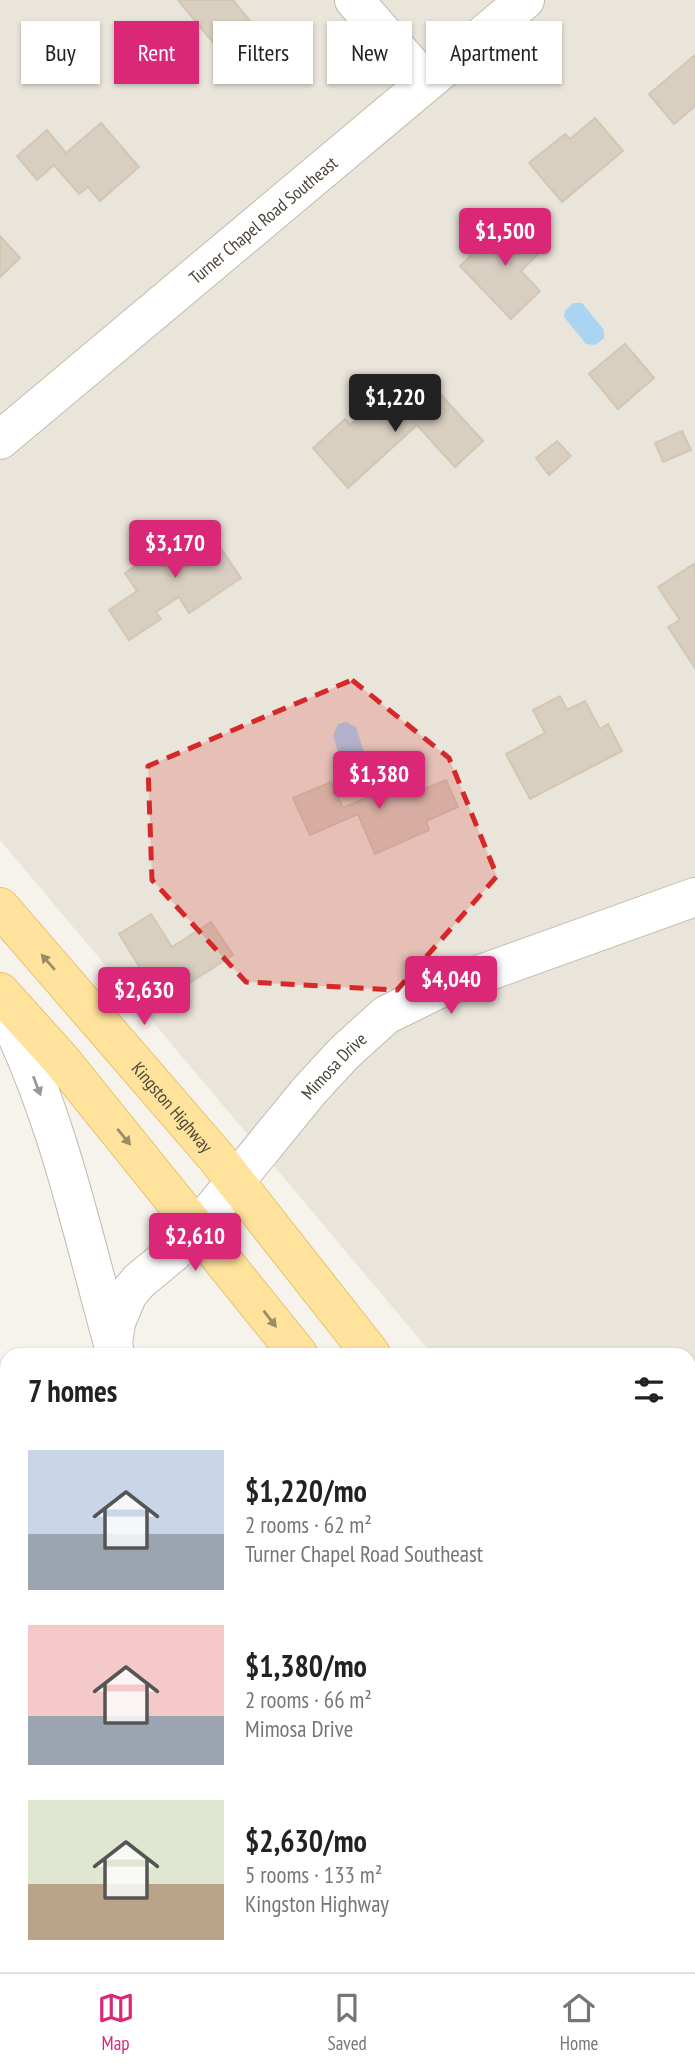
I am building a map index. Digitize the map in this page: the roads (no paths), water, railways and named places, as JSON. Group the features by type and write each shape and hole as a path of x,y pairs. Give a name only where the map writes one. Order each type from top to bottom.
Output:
{"main road":[{"name":"Kingston Highway","path":"0,907 235,1182 366,1348"},
{"path":"0,992 62,1061 293,1348"}],"street":[{"path":"354,0 426,82"},
{"name":"Turner Chapel Road Southeast","path":"500,21 525,0"},
{"name":"Turner Chapel Road Southeast","path":"0,440 426,82"},
{"name":"Mimosa Drive","path":"114,1348 116,1322 128,1294 198,1227 309,1091 386,1015 439,989 695,897"},
{"path":"0,1001 56,1137 114,1348"}],"water":[{"path":"573,303 582,303 604,330 604,338 595,345 586,344 564,317 565,311"},
{"path":"346,722 356,727 365,756 361,763 348,767 341,762 333,735 338,724"}]}
